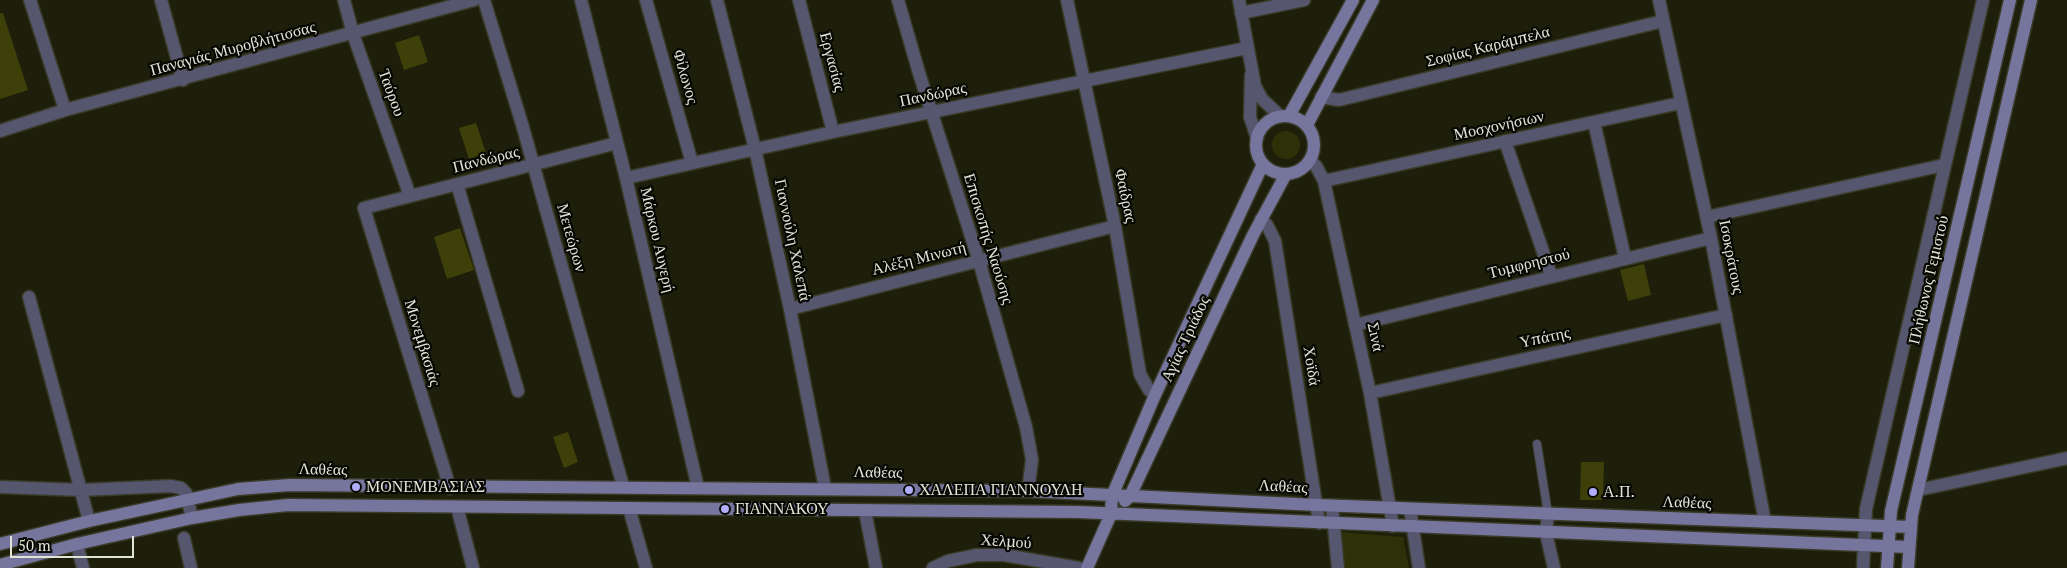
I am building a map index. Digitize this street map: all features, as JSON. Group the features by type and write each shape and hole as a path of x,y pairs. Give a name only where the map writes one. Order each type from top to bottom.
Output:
{"street":[{"path":"30,0 66,110"},
{"path":"161,0 182,80"},
{"name":"Ταύρου","path":"344,0 353,34 410,196"},
{"name":"Παναγιάς Μυροβλήτισσας","path":"0,131 66,110 474,0"},
{"name":"Μετεώρων","path":"484,0 534,164 623,486"},
{"name":"Μάρκου Αυγερή","path":"581,0 626,178 698,488"},
{"name":"Φίλωνος","path":"646,0 692,163"},
{"name":"Γιαννούλη Χαλεπά","path":"717,0 756,149 825,488"},
{"name":"Εργασίας","path":"799,0 833,132"},
{"name":"Επισκοπής Ναούσης","path":"898,0 931,112 979,261 1026,427 1032,460 1028,491"},
{"name":"Φαίδρας","path":"1067,0 1115,226 1140,374 1149,390 1155,395"},
{"path":"1251,73 1262,99 1284,116 1307,125 1314,143 1309,161 1299,170 1286,174 1270,169 1263,164 1257,152 1257,138 1250,117 1251,73 1240,6 1304,0"},
{"path":"1257,138 1265,124 1284,116 1353,0"},
{"name":"Ισοκράτους","path":"1659,0 1711,238 1765,522"},
{"name":"Πλήθωνος Γεμιστού","path":"1862,568 1864,525 1944,165 1983,0"},
{"name":"Πλήθωνος Γεμιστού","path":"1886,568 1887,548 1897,487 2010,0"},
{"path":"1908,568 1908,547 1918,490 2031,0"},
{"path":"1307,125 1370,1"},
{"name":"Σοφίας Καράμπελα","path":"1321,97 1339,100 1663,21"},
{"name":"Πανδώρας","path":"626,178 833,132 1247,48"},
{"name":"Μοσχονήσιων","path":"1324,181 1680,103"},
{"path":"1594,122 1625,258"},
{"path":"1505,141 1551,275"},
{"name":"Πανδώρας","path":"364,208 617,143"},
{"name":"Σινά","path":"1309,161 1316,166 1324,181 1370,393 1393,526"},
{"name":"Αγίας Τριάδος","path":"1087,568 1111,514 1112,496 1155,395 1263,164"},
{"path":"1706,217 1944,165"},
{"name":"Αγίας Τριάδος","path":"1111,514 1130,496 1260,220 1286,174"},
{"path":"457,184 518,391"},
{"name":"Μονεμβασιάς","path":"364,208 450,488"},
{"name":"Χοϊδά","path":"1260,220 1267,225 1275,241 1319,523"},
{"name":"Αλέξη Μινωτή","path":"790,309 1115,226"},
{"name":"Τυμφρηστού","path":"1355,325 1551,275 1711,238"},
{"path":"28,297 89,521"},
{"name":"Υπάτης","path":"1370,393 1726,315"},
{"path":"1918,490 2067,458"},
{"path":"0,487 82,490 172,486 181,488 186,493 192,518"},
{"name":"Λαθέας","path":"0,544 89,521 263,486 450,488 623,486 1028,491 1332,506 1911,528"},
{"path":"0,564 77,544 192,518 239,510 288,505 1111,514 1887,548 1908,547"},
{"path":"1332,506 1338,568"},
{"path":"457,507 473,568"},
{"path":"629,508 646,568"},
{"path":"1410,509 1419,568"},
{"path":"865,511 876,568"},
{"path":"1548,514 1546,533 1554,568"},
{"path":"184,538 190,568"},
{"path":"77,544 83,568"},
{"name":"Χελμού","path":"933,568 948,561 977,555 1004,555 1079,568"}],"lane":[{"path":"1537,444 1548,514"}],"shaded area":[{"path":"1286,131 1296,135 1300,145 1296,155 1286,159 1276,155 1272,145 1276,135"},
{"path":"1341,532 1403,537 1409,568 1345,568"}],"building":[{"path":"0,13 3,13 28,90 0,99"},
{"path":"419,35 428,62 404,70 395,43"},
{"path":"476,123 486,153 469,159 459,128"},
{"path":"460,228 474,270 447,279 434,237"},
{"path":"1644,264 1651,295 1628,301 1620,270"},
{"path":"568,432 578,462 564,468 553,437"},
{"path":"1581,462 1604,462 1603,500 1580,500"}],"place":[{"name":"ΜΟΝΕΜΒΑΣΙΑΣ","path":"356,487"},
{"name":"ΧΑΛΕΠΑ ΓΙΑΝΝΟΥΛΗ","path":"909,490"},
{"name":"Α.Π.","path":"1593,492"},
{"name":"ΓΙΑΝΝΑΚΟΥ","path":"725,509"}]}
